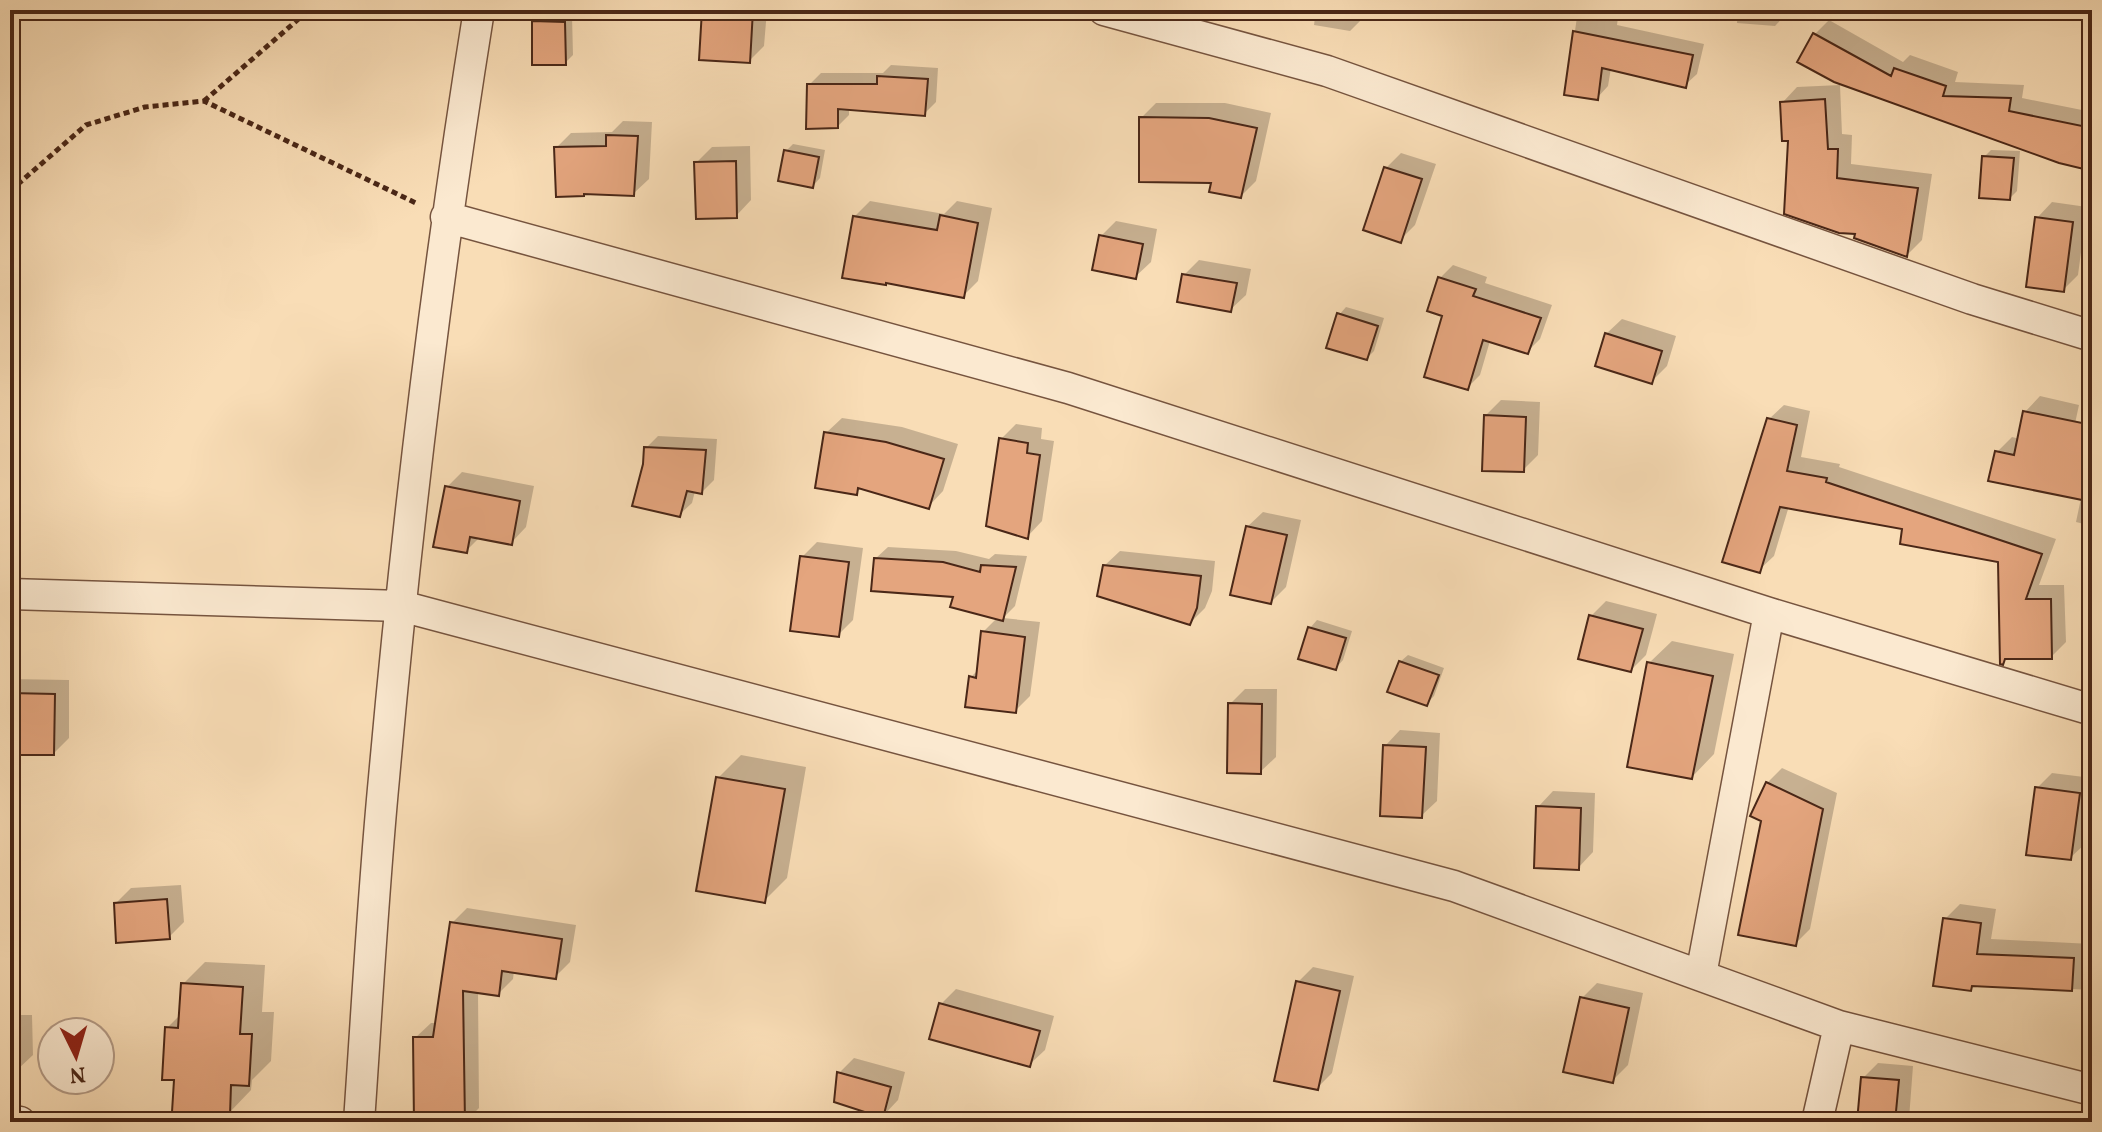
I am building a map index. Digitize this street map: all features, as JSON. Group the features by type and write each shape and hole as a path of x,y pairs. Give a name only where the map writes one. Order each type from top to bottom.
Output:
{"street":[{"path":"359,1122 383,779 401,606 446,217 479,10"},
{"path":"1104,10 1327,71 1957,294 2092,336"},
{"path":"446,217 1068,388 1769,613 2092,710"},
{"path":"10,594 401,606 1454,886 1839,1026 2092,1090"},
{"path":"1701,975 1769,613"},
{"path":"1817,1122 1839,1026"},
{"path":"10,1121 20,1122"}],"path":[{"path":"204,101 309,10"},
{"path":"10,191 86,125 145,107 204,101 446,217"}],"building":[{"path":"702,10 753,10 750,63 699,60"},
{"path":"532,21 565,22 566,65 532,65"},
{"path":"1573,31 1693,55 1686,88 1602,68 1598,100 1564,95"},
{"path":"1813,33 1891,76 1894,68 1946,86 1943,96 2011,98 2009,111 2092,128 2092,171 2059,163 1834,82 1797,62"},
{"path":"877,76 928,79 925,116 838,109 838,128 806,129 807,84 877,84"},
{"path":"1825,99 1828,149 1838,149 1837,178 1918,188 1907,257 1854,238 1855,234 1839,233 1784,214 1788,141 1782,141 1780,102"},
{"path":"1139,117 1209,118 1257,128 1241,198 1209,192 1211,183 1139,182"},
{"path":"606,135 638,136 634,196 584,194 556,197 554,147 606,146"},
{"path":"784,150 819,157 813,188 778,181"},
{"path":"1982,156 2014,158 2010,200 1979,198"},
{"path":"736,161 737,218 696,219 694,162"},
{"path":"1384,167 1422,179 1401,243 1363,230"},
{"path":"940,215 978,223 964,298 842,278 853,216 937,230"},
{"path":"2035,217 2073,222 2064,292 2026,287"},
{"path":"1099,235 1143,244 1136,279 1092,270"},
{"path":"1182,274 1237,283 1231,312 1177,302"},
{"path":"1438,277 1476,289 1473,296 1541,318 1528,354 1483,340 1468,390 1424,377 1442,316 1427,311"},
{"path":"1337,313 1378,326 1367,360 1326,348"},
{"path":"1605,333 1662,351 1652,384 1595,366"},
{"path":"2023,411 2092,425 2092,502 1988,481 1995,451 2014,455"},
{"path":"1484,415 1526,417 1524,472 1482,471"},
{"path":"1767,418 1797,425 1787,471 1827,478 1826,482 2042,554 2026,599 2051,599 2052,659 2005,659 2003,665 2000,664 1998,562 1900,544 1902,529 1780,507 1760,573 1722,562"},
{"path":"824,432 886,442 944,459 929,509 858,488 857,495 815,488"},
{"path":"999,438 1028,443 1027,453 1040,455 1028,539 986,526"},
{"path":"644,447 706,450 702,494 687,491 680,517 632,506 643,464"},
{"path":"445,486 520,501 512,545 470,537 467,553 433,547"},
{"path":"1246,526 1287,535 1271,604 1230,595"},
{"path":"800,556 849,562 839,637 790,631"},
{"path":"874,558 943,562 980,572 981,565 1016,567 1003,621 950,607 953,597 871,591"},
{"path":"1103,565 1201,576 1197,608 1190,625 1097,596"},
{"path":"1589,615 1643,629 1631,672 1578,659"},
{"path":"1308,627 1346,638 1336,670 1298,659"},
{"path":"981,631 1025,637 1016,713 965,707 969,676 976,678"},
{"path":"1399,661 1439,675 1427,706 1387,692"},
{"path":"1647,662 1713,676 1692,779 1627,767"},
{"path":"10,693 55,694 54,755 10,755"},
{"path":"1228,703 1262,704 1261,774 1227,773"},
{"path":"1383,745 1426,747 1422,818 1380,816"},
{"path":"716,777 785,789 765,903 696,891"},
{"path":"1766,782 1823,809 1796,946 1738,935 1761,821 1750,816"},
{"path":"2035,787 2080,793 2071,860 2026,855"},
{"path":"1536,806 1581,808 1579,870 1534,868"},
{"path":"167,899 170,939 116,943 114,903"},
{"path":"1943,918 1981,923 1977,954 2074,958 2072,991 1972,986 1971,991 1933,986"},
{"path":"450,922 562,939 556,979 502,971 499,996 463,991 465,1122 414,1122 413,1037 433,1037"},
{"path":"1296,981 1340,991 1318,1090 1274,1081"},
{"path":"181,983 243,987 240,1034 252,1034 249,1086 231,1085 230,1115 172,1112 174,1080 162,1080 165,1027 178,1028"},
{"path":"1580,997 1629,1008 1613,1083 1563,1072"},
{"path":"939,1003 1040,1031 1030,1067 929,1039"},
{"path":"837,1072 891,1087 883,1118 834,1102"},
{"path":"1861,1077 1899,1080 1895,1122 1857,1122"}]}
